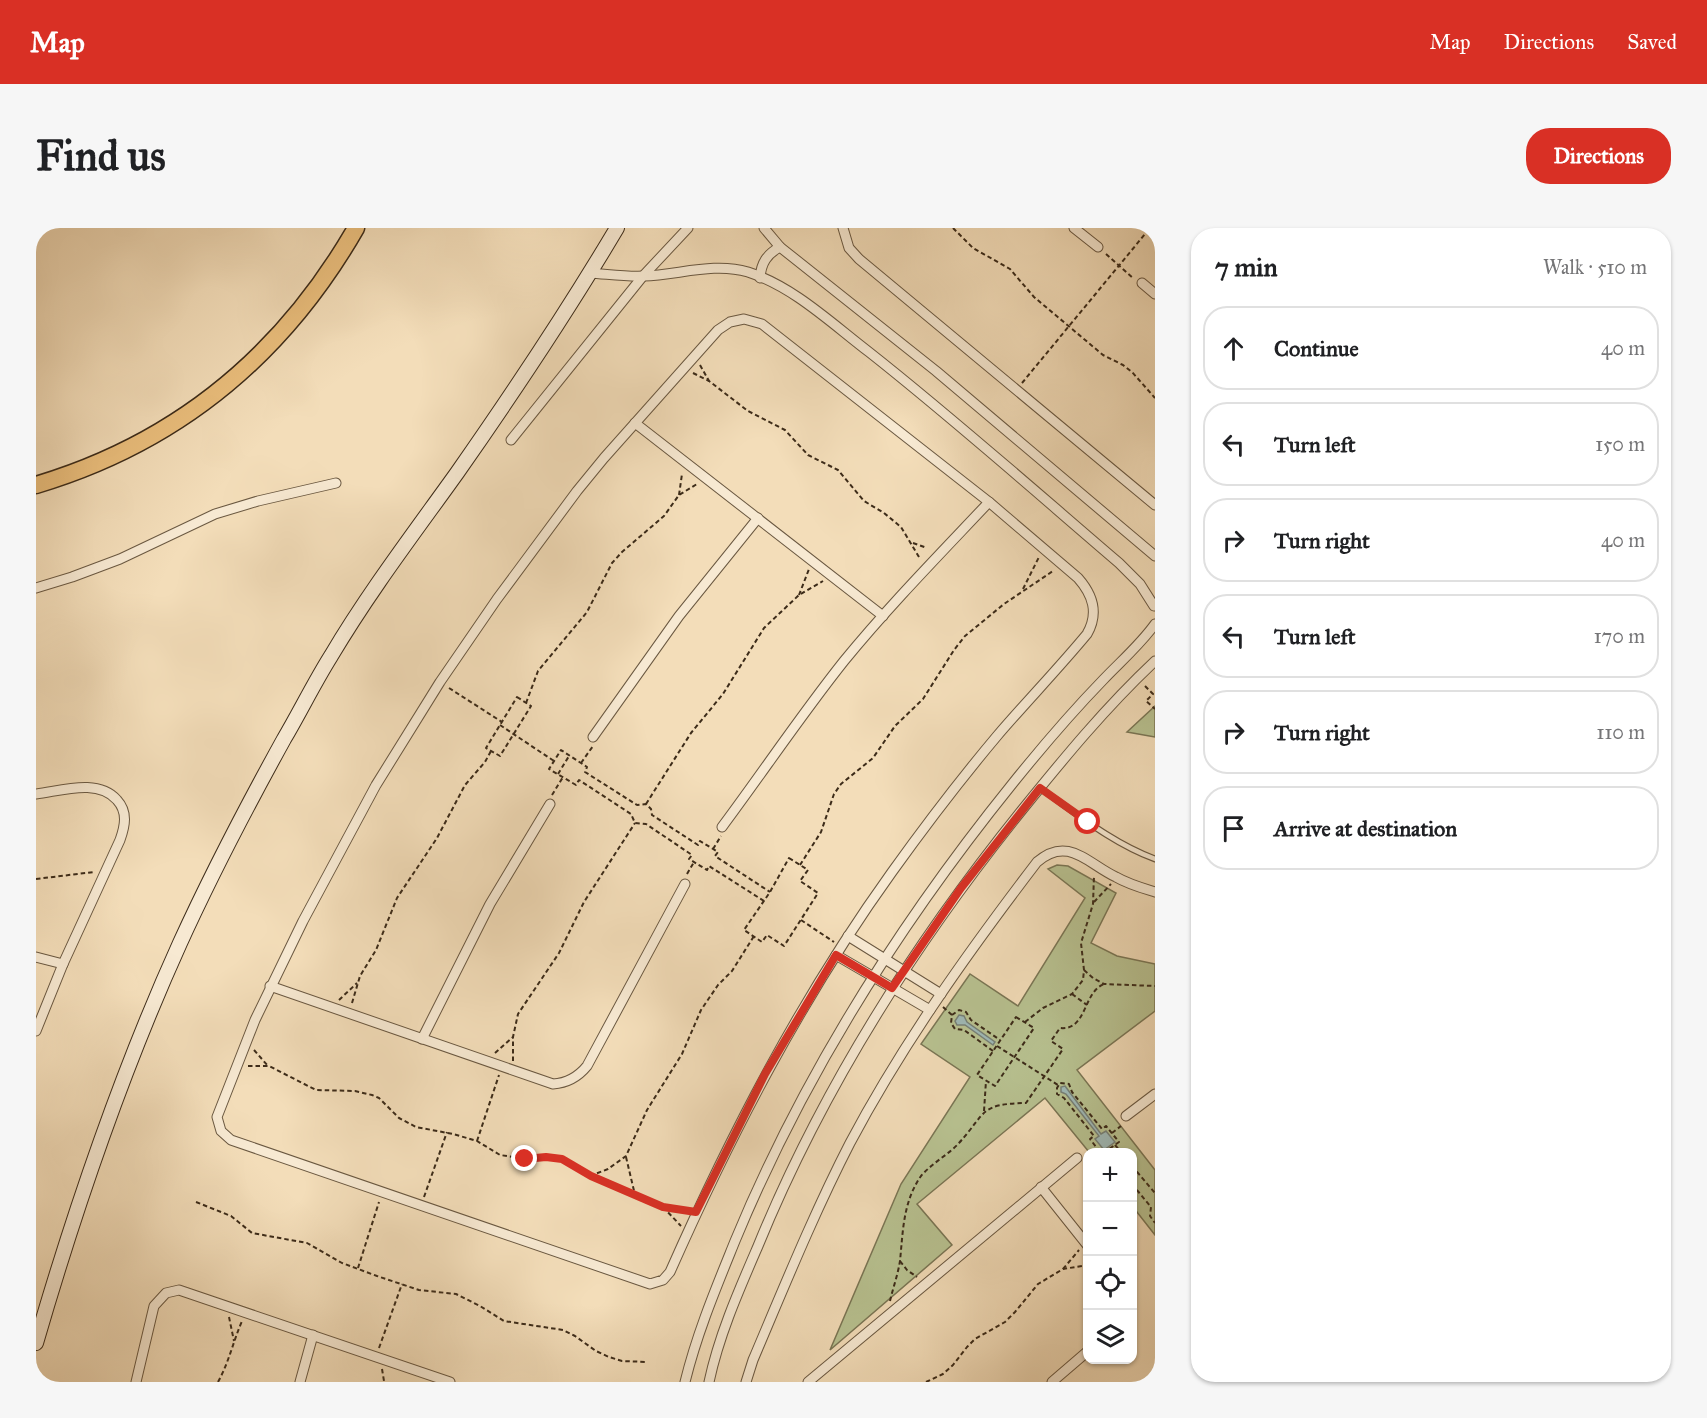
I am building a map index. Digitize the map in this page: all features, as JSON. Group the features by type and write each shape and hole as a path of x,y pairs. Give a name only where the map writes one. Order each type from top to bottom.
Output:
{"highway":[{"path":"36,485 84,470 134,447 212,397 261,355 283,332 324,281 356,228"}],"main road":[{"path":"36,1343 59,1264 150,1014 201,898 243,815 330,656 395,558 505,403 617,228"}],"street":[{"path":"511,440 643,276 688,228"},
{"path":"764,228 780,247 936,370 1155,556"},
{"path":"843,228 846,241 853,254 1155,506"},
{"path":"1074,228 1101,250"},
{"path":"760,278 763,262 767,256 780,247"},
{"path":"590,273 643,276 723,269 748,273 787,291 815,310 919,392 1119,563 1140,584 1155,604 1155,617"},
{"path":"1143,284 1155,294"},
{"path":"744,319 762,324 989,502 1062,565 1084,586 1092,600 1094,614 1087,634 997,737 936,812 841,946 765,1074 696,1212 667,1276 659,1283 650,1284 227,1138 221,1131 217,1117 236,1065 270,986 303,921 351,830 440,682 552,524 604,458 695,355 718,330 730,322 744,319"},
{"path":"635,423 883,616"},
{"path":"36,588 120,559 215,514 258,501 336,483"},
{"path":"722,827 817,696 883,616 989,502"},
{"path":"593,737 679,616 758,518"},
{"path":"685,1382 707,1310 762,1177 816,1072 873,977 942,875 1013,783 1075,710 1145,638 1155,624"},
{"path":"709,1382 727,1321 781,1190 824,1105 892,988 961,888 1040,788 1093,726 1155,662"},
{"path":"36,794 87,787 100,788 116,798 125,815 125,828 63,964 36,1031"},
{"path":"422,1039 490,904 550,805"},
{"path":"746,1382 753,1360 830,1184 873,1101 930,1010 1033,867 1043,857 1057,851 1071,851 1118,879 1155,892"},
{"path":"270,986 553,1084 568,1082 584,1071 685,884"},
{"path":"848,936 941,994"},
{"path":"836,955 930,1010"},
{"path":"36,957 63,964"},
{"path":"1126,1116 1155,1094"},
{"path":"808,1382 1077,1158"},
{"path":"1041,1187 1083,1241"},
{"path":"136,1382 152,1312 161,1296 179,1290 450,1382"},
{"path":"300,1382 313,1335"},
{"path":"1052,1382 1083,1355"}],"lane":[{"path":"1040,788 1105,834 1136,852 1155,859"}],"path":[{"path":"953,228 974,248 1010,269 1034,297 1103,355 1132,372 1155,398"},
{"path":"1016,390 1150,228"},
{"path":"1101,250 1142,289 1143,284"},
{"path":"695,355 710,381"},
{"path":"683,369 710,381 748,411 785,430 808,455 838,470 864,501 893,520 912,542 919,556"},
{"path":"526,703 538,671 587,612 612,563 664,516 679,495 685,461"},
{"path":"679,495 708,479"},
{"path":"912,542 927,549"},
{"path":"1022,592 1043,549"},
{"path":"799,595 812,560"},
{"path":"800,865 821,831 834,794 841,784 873,758 895,726 923,699 965,636 991,614 1062,565"},
{"path":"646,804 691,733 723,694 764,628 799,595 832,576"},
{"path":"440,682 554,761"},
{"path":"517,697 526,703 531,706 500,756 486,748 517,697"},
{"path":"635,823 630,814 579,780 576,785 549,769 561,750 587,767 585,772 637,805 646,804"},
{"path":"350,1014 357,983 376,950 402,888 437,838 465,784 485,762 491,751"},
{"path":"558,774 569,756"},
{"path":"550,805 546,806 563,777"},
{"path":"646,804 651,809 652,815 698,845 700,841 718,852 715,856 770,892"},
{"path":"635,823 646,824 692,855 689,859 707,870 709,866 764,901"},
{"path":"513,1070 515,1024 523,1005 550,967 584,902 635,823"},
{"path":"789,858 800,865 807,870 800,881 818,893 784,946 767,935 762,942 744,930 770,892 789,858"},
{"path":"1025,1022 1043,1008 1072,994 1083,980 1081,943 1093,904 1092,863"},
{"path":"36,879 106,870"},
{"path":"1093,904 1100,894 1118,879"},
{"path":"801,920 841,946"},
{"path":"591,1176 608,1169 626,1156 647,1110 682,1054 701,1010 718,985 732,971 754,936"},
{"path":"1084,970 1104,984 1155,986"},
{"path":"331,1007 357,983"},
{"path":"885,1318 900,1261 904,1218 914,1189 926,1171 957,1145 984,1111 1007,1104 1026,1103 1063,1049 1051,1041 1060,1028 1068,1028 1079,1020 1095,990 1104,984"},
{"path":"1072,994 1087,1005"},
{"path":"993,1051 964,1030 952,1026 952,1015 959,1010 966,1012 971,1020 1000,1040"},
{"path":"1016,1017 1034,1028 994,1086 977,1075 1000,1040 1016,1017"},
{"path":"486,1061 513,1037"},
{"path":"246,1041 269,1066 316,1090 355,1091 372,1095 379,1098 407,1123 430,1131 447,1132 477,1141 500,1155 525,1159 546,1157 562,1159 591,1176 663,1207 696,1212"},
{"path":"996,1046 1058,1085"},
{"path":"236,1065 269,1066"},
{"path":"477,1141 502,1066"},
{"path":"984,1111 986,1081"},
{"path":"1058,1085 1063,1082 1069,1084 1072,1092 1102,1129 1107,1126 1119,1142 1111,1148"},
{"path":"1058,1085 1057,1094 1064,1098 1094,1136 1090,1139 1096,1148"},
{"path":"421,1206 447,1132"},
{"path":"626,1156 635,1195"},
{"path":"1137,1172 1155,1193"},
{"path":"1137,1190 1151,1207 1150,1216 1155,1223"},
{"path":"358,1268 382,1192"},
{"path":"196,1202 231,1216 252,1233 307,1242 342,1263 419,1290 456,1294 504,1321 562,1330 609,1357 622,1361 647,1362"},
{"path":"663,1207 687,1233"},
{"path":"926,1382 943,1374 975,1339 1005,1322 1038,1284 1063,1269 1083,1248"},
{"path":"900,1261 910,1273 927,1282"},
{"path":"1063,1269 1083,1265"},
{"path":"376,1356 402,1284"},
{"path":"226,1305 234,1341"},
{"path":"218,1382 229,1362 234,1341 246,1311"}],"green space":[{"path":"1155,706 1155,737 1127,732"},
{"path":"1057,865 1068,866 1116,893 1091,943 1117,956 1155,964 1155,1011 1077,1070 1155,1170 1155,1235 1137,1212 1137,1148 1086,1148 1045,1098 917,1204 952,1245 830,1350 901,1184 970,1077 921,1044 970,974 1018,1006 1085,898 1048,869"}],"water":[{"path":"959,1015 964,1016 967,1022 995,1042 993,1045 965,1025 957,1025 955,1021"},
{"path":"1065,1086 1101,1134 1106,1131 1115,1142 1107,1148 1102,1148 1095,1139 1099,1136 1066,1094 1061,1092 1061,1087"}],"route":[{"path":"525,1159 554,1157 562,1159 591,1176 663,1207 696,1212 765,1074 836,955 892,988 961,888 1040,788 1088,822"}]}
